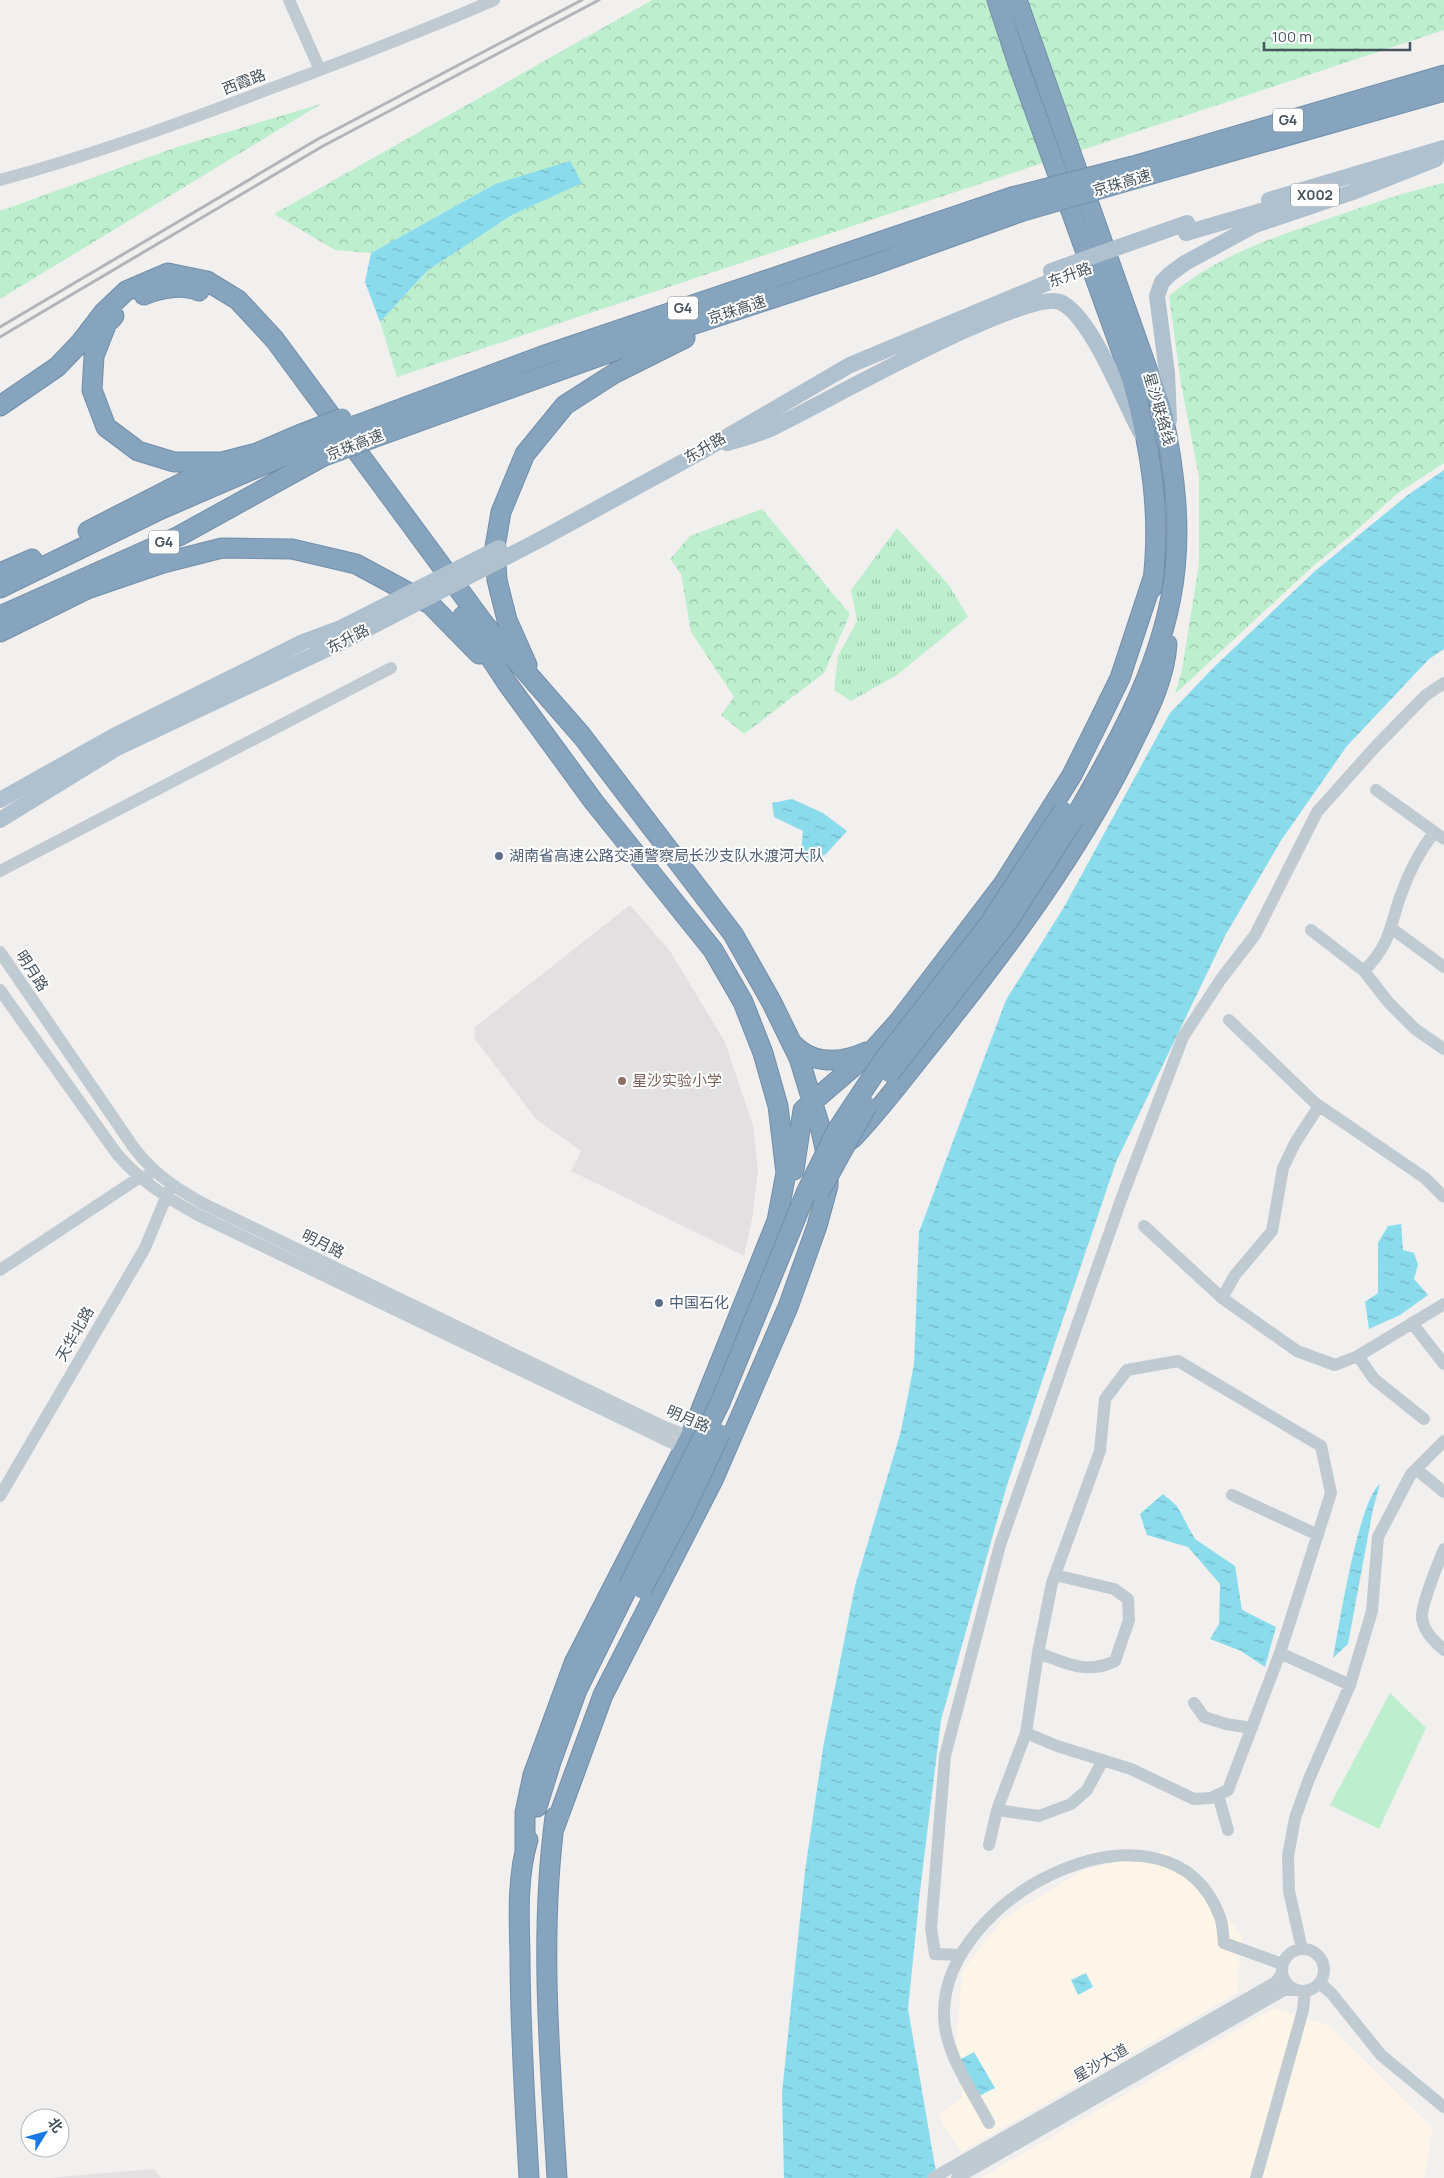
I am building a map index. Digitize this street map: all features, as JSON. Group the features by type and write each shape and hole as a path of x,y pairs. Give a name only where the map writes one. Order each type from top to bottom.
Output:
{"highway":[{"path":"557,2178 548,2018 546,1939 554,1829 570,1745 603,1661 635,1588 717,1411 806,1193 837,1130 882,1062 989,924 1069,815 1124,695 1148,616 1154,576 1156,529 1146,430 1132,380 1018,64 997,0"},
{"name":"星沙联络线","path":"1018,0 1162,411 1170,450 1177,515 1172,595 1163,632 1136,701 1097,781 1069,815"},
{"name":"京珠高速","path":"1135,172 1444,75"},
{"name":"京珠高速","path":"0,588 159,510 312,445 542,356 1016,205 1135,172 1444,92"},
{"name":"京珠高速","path":"356,428 619,348 870,266 1016,205"},
{"path":"536,684 507,620 497,580 495,547 501,512 525,454 564,405 615,373 672,343 870,266"},
{"path":"0,406 57,367 81,342 104,312 126,292 168,273 207,281 238,300 275,340 485,625 582,736 733,934 793,1044 812,1101 828,1163 825,1194 788,1307 723,1459 603,1695 554,1829"},
{"path":"222,462 174,462 138,451 106,427 92,390 94,356 107,323 130,300 160,288 194,289 227,303 255,330 468,622 507,683 594,802 712,950 743,1002 763,1053 778,1106 786,1173 777,1220"},
{"path":"0,573 26,562 222,462 257,453 312,445"},
{"name":"京珠高速","path":"0,616 179,536 312,445"},
{"path":"0,632 87,589 163,563 222,548 292,549 356,564 430,604 507,683"},
{"path":"0,584 42,567"},
{"path":"529,2178 520,2009 519,1910 526,1813 532,1775 567,1681 687,1443 790,1189 803,1110 874,1048 898,1021 1004,883 1072,775 1120,678 1154,576"},
{"path":"828,1163 872,1118 979,984 1071,853 1122,765 1149,709 1166,658 1172,595"},
{"path":"0,624 28,603"},
{"path":"793,1044 801,1052 823,1060 856,1056 874,1048"},
{"path":"524,1850 551,1762 577,1690 635,1588"}],"main road":[{"path":"1170,450 1167,374 1157,296 1162,282 1185,263 1255,225 1352,192 1441,154"},
{"name":"东升路","path":"543,532 847,360 955,310 1186,228 1441,154"},
{"name":"东升路","path":"0,820 117,748 699,452 850,365 1052,276"},
{"path":"699,452 768,430 892,365 1016,308 1047,301 1059,302 1072,311 1092,338 1148,446"},
{"name":"东升路","path":"0,800 114,736 303,642 342,635"}],"street":[{"path":"289,0 320,70"},
{"name":"西霞路","path":"0,180 58,164 175,125 418,33 494,0"},
{"path":"0,871 391,668"},
{"path":"961,1954 935,1954 931,1928 945,1756 1000,1545 1122,1197 1183,1037 1221,979 1255,935 1317,812 1376,746 1426,696 1444,683"},
{"path":"1364,971 1379,955 1391,928 1400,896 1423,847 1439,836 1376,790"},
{"path":"1391,928 1444,967"},
{"path":"1311,930 1364,971 1388,1003 1415,1028 1444,1049"},
{"name":"明月路","path":"0,952 134,1148 148,1167 158,1175 168,1191"},
{"name":"明月路","path":"0,990 117,1154 140,1177 219,1212 660,1425 687,1443 723,1459"},
{"path":"1229,1020 1319,1106 1425,1178 1444,1197"},
{"path":"1222,1298 1235,1275 1272,1231 1284,1168 1295,1143 1319,1106"},
{"path":"0,1270 140,1177 158,1175"},
{"name":"天华北路","path":"0,1496 144,1248 168,1191"},
{"path":"1144,1226 1222,1298 1297,1351 1335,1365 1358,1356 1444,1304"},
{"path":"1412,1324 1444,1364"},
{"path":"1358,1356 1374,1379 1409,1410 1424,1419"},
{"path":"989,1845 997,1810 1026,1733 1038,1653 1055,1575 1100,1451 1105,1399 1127,1370 1178,1361 1321,1446 1331,1493 1280,1653 1228,1790 1211,1798 1194,1799 1130,1769 1057,1746 1026,1733"},
{"path":"1302,1949 1289,1891 1290,1847 1295,1818 1309,1779 1350,1686 1372,1611 1378,1537 1411,1474 1444,1441"},
{"path":"1416,1469 1444,1492"},
{"path":"1232,1495 1318,1535"},
{"path":"1444,1549 1436,1569 1422,1618 1430,1637 1444,1650"},
{"path":"1038,1653 1082,1668 1102,1667 1115,1660 1129,1620 1128,1599 1114,1589 1055,1575"},
{"path":"1280,1653 1350,1686"},
{"path":"1194,1703 1204,1717 1226,1724 1252,1728"},
{"path":"997,1810 1039,1816 1071,1804 1087,1790 1103,1760"},
{"path":"1218,1795 1228,1830"},
{"path":"989,2123 947,2038 944,2016 946,1989 961,1954 993,1913 1015,1895 1040,1879 1091,1860 1134,1855 1173,1866 1193,1877 1210,1896 1221,1919 1224,1943 1282,1969"},
{"path":"1302,1949 1316,1953 1321,1959 1324,1972 1320,1983 1315,1988 1300,1991 1285,1982 1282,1969 1290,1952 1302,1949"},
{"name":"星沙大道","path":"957,2178 970,2163 1276,1982 1282,1969"},
{"path":"1320,1983 1381,2054 1444,2107"},
{"name":"星沙大道","path":"933,2178 970,2163 1284,1990 1300,1991"},
{"path":"1256,2178 1303,2010 1300,1991"}],"shaded area":[{"name":"星沙实验小学","path":"630,905 670,951 725,1042 753,1125 758,1171 752,1219 744,1256 571,1171 581,1151 536,1119 474,1038 475,1027"},
{"path":"1166,1850 1242,1935 1237,1993 961,2152 938,2115 962,2098 956,2048 962,1972 1003,1919 1084,1870"},
{"path":"1274,2008 1328,2025 1433,2128 1424,2178 981,2178"},
{"path":"154,2169 161,2178 48,2178"}],"green space":[{"path":"652,0 1444,0 1444,30 397,377 380,322 427,271 512,215 581,183 495,184 371,253 335,250 274,214"},
{"path":"321,104 0,299 0,211 177,147"},
{"path":"1444,183 1444,463 1398,493 1313,566 1175,694 1182,670 1199,563 1199,477 1181,384 1169,296 1188,281 1208,269 1250,248 1378,202"},
{"path":"762,509 850,614 824,673 744,734 721,715 734,697 691,632 681,574 670,559 690,536"},
{"path":"897,528 949,585 968,617 897,675 851,701 834,690 838,656 857,621 851,590"},
{"path":"1390,1693 1426,1728 1379,1829 1330,1805"}],"water":[{"path":"570,161 582,183 512,215 427,271 380,322 365,282 371,253 495,184"},
{"path":"1444,470 1444,649 1429,659 1347,746 1282,839 1226,934 1116,1162 1007,1485 941,1720 908,2009 937,2178 784,2178 782,2093 805,1871 823,1748 855,1586 901,1431 914,1364 919,1232 1006,1000 1064,907 1170,713 1213,668 1315,571 1409,494"},
{"path":"792,799 823,813 847,831 826,854 811,862 801,852 803,831 774,817 772,803"},
{"path":"1401,1224 1403,1250 1414,1253 1418,1265 1414,1279 1428,1295 1400,1315 1369,1329 1365,1302 1378,1293 1378,1243 1388,1226"},
{"path":"1380,1484 1373,1509 1348,1644 1333,1658 1357,1538 1372,1495"},
{"path":"1163,1494 1177,1506 1195,1539 1235,1566 1242,1610 1276,1627 1265,1667 1241,1651 1210,1639 1219,1624 1220,1584 1188,1547 1147,1535 1140,1514"},
{"path":"1086,1973 1093,1987 1078,1995 1071,1980"},
{"path":"974,2052 995,2088 979,2096 959,2060"}],"railway":[{"path":"0,327 318,139 582,0"},
{"path":"0,337 323,146 599,0"}],"place":[{"name":"湖南省高速公路交通警察局长沙支队水渡河大队","path":"499,856"},
{"name":"星沙实验小学","path":"622,1081"},
{"name":"中国石化","path":"659,1303"}]}
